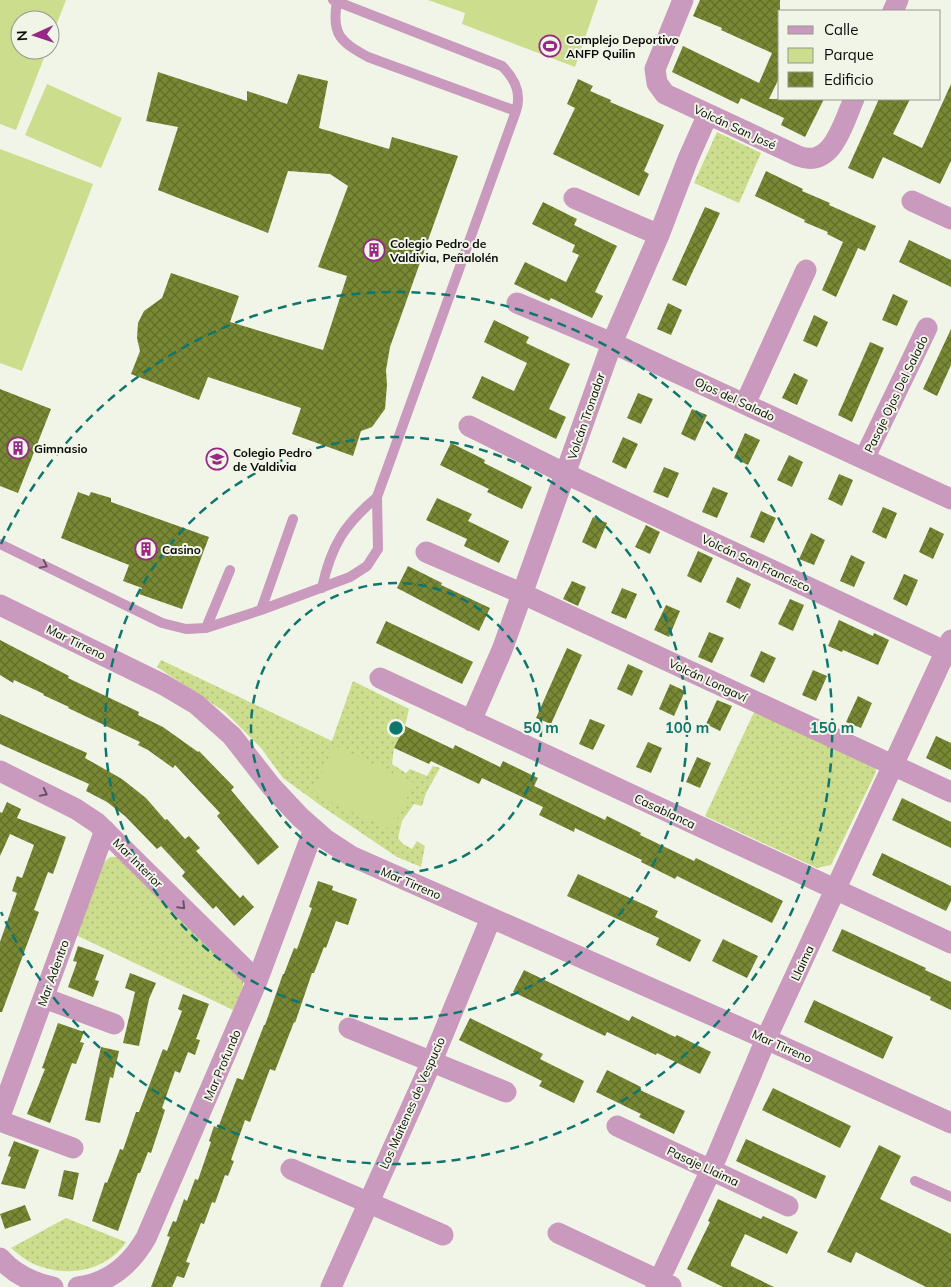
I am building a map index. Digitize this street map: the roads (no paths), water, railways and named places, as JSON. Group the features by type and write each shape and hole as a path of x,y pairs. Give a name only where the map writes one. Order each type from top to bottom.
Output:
{"street":[{"name":"Volcán San José","path":"683,0 655,69 657,83 665,94 798,156 808,158 818,157 832,148 854,100"},
{"name":"Volcán Tronador","path":"471,720 495,669 523,594 612,342 708,114"},
{"path":"574,198 658,235"},
{"path":"912,201 950,216"},
{"path":"744,404 806,270"},
{"name":"Ojos del Salado","path":"517,303 612,342 951,499"},
{"name":"Pasaje Ojos Del Salado","path":"864,459 927,328"},
{"name":"Volcán San Francisco","path":"469,426 566,474 949,649"},
{"name":"Volcán Longaví","path":"426,552 523,594 893,766"},
{"name":"Mar Tirreno","path":"0,605 164,685 196,704 232,736 272,786 314,829 325,839 351,856 873,1086 951,1123"},
{"name":"Llaima","path":"663,1285 766,1039 949,649"},
{"name":"Casablanca","path":"380,678 951,943"},
{"path":"893,766 951,792"},
{"name":"Mar Interior","path":"0,771 76,809 104,830 258,981"},
{"name":"Mar Profundo","path":"112,1282 132,1259 146,1238 258,981 314,829"},
{"name":"Mar Adentro","path":"0,1116 104,830"},
{"name":"Los Maitenes de Vespucio","path":"331,1287 432,1060 491,918"},
{"path":"44,998 114,1024"},
{"path":"349,1028 432,1060 506,1092"},
{"path":"0,1121 74,1148"},
{"name":"Pasaje Llaima","path":"617,1126 788,1206"},
{"path":"291,1169 443,1235"},
{"path":"558,1233 663,1285"},
{"path":"0,1258 19,1275 53,1287"},
{"path":"78,1287 112,1282"}],"lane":[{"path":"0,544 162,623 186,629 206,628 261,610 350,577 368,566 378,549 377,497 519,103 516,85 502,66 335,1 334,17 336,30 341,39 354,49 368,57 516,111"},
{"path":"322,588 327,565 342,534 359,512 377,497"},
{"path":"261,610 293,519"},
{"path":"206,628 230,570"},
{"path":"915,1180 951,1197"}],"place":[{"name":"Complejo Deportivo ANFP Quilin","path":"550,46"},
{"name":"Colegio Pedro de Valdivia, Peñalolén","path":"374,250"},
{"name":"Gimnasio","path":"18,448"},
{"name":"Colegio Pedro de Valdivia","path":"217,459"},
{"name":"Casino","path":"146,549"}]}
